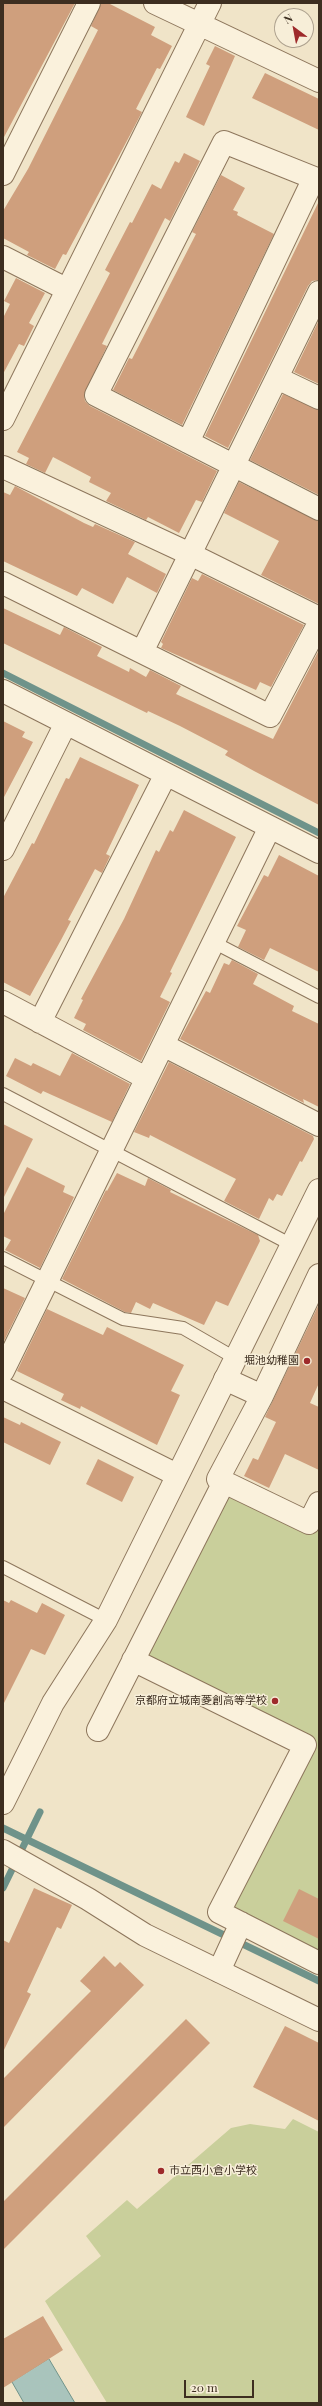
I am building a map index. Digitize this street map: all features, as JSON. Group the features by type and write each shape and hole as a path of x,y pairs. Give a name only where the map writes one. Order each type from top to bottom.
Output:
{"street":[{"path":"3,174 89,3"},
{"path":"155,3 319,81"},
{"path":"3,419 66,289 210,3"},
{"path":"188,442 317,179 224,142 96,395 319,509"},
{"path":"3,257 66,289"},
{"path":"142,652 318,295"},
{"path":"277,378 319,398"},
{"path":"3,466 190,554 319,618"},
{"path":"3,583 270,716 319,623"},
{"path":"3,691 319,852"},
{"path":"3,849 66,723"},
{"path":"40,1022 166,774"},
{"path":"3,1371 270,827"},
{"path":"3,1002 146,1078"},
{"path":"163,1045 319,1125"},
{"path":"4,1798 53,1703 106,1620 319,1190"},
{"path":"318,1281 262,1396 218,1479 308,1523 319,1503"},
{"path":"225,1379 262,1396"},
{"path":"3,1388 177,1475"},
{"path":"98,1730 224,1482"},
{"path":"133,1660 305,1745 219,1912 238,1929 319,1963"},
{"path":"3,1851 88,1899 145,1935 222,1965 319,2020"},
{"path":"222,1965 238,1929"}],"lane":[{"path":"213,942 319,997"},
{"path":"3,1094 292,1245"},
{"path":"3,1258 123,1319 182,1328 235,1358"},
{"path":"3,1567 106,1620"}],"green space":[{"name":"京都府立城南菱創高等学校","path":"234,1495 313,1534 319,1522 319,1952 230,1907 313,1740 150,1662 146,1653 225,1499"},
{"path":"293,2119 319,2132 319,2403 107,2403 45,2301 101,2256 86,2236 127,2200 137,2209 231,2128 250,2124 285,2129"}],"water":[{"path":"49,2359 75,2403 24,2403 12,2382"}],"building":[{"path":"3,3 75,3 3,139"},
{"path":"101,3 108,3 155,27 151,35 172,46 160,69 157,68 136,109 142,112 130,135 66,255 63,254 55,269 27,255 29,252 3,238 3,211 28,169 98,30 91,26"},
{"path":"215,46 235,56 204,126 186,117 210,66 206,64"},
{"path":"265,73 319,99 319,130 252,98"},
{"path":"184,153 200,161 170,221 165,218 102,344 107,346 84,395 85,401 90,406 217,471 202,502 196,500 179,533 148,517 146,520 106,501 111,493 89,482 91,477 53,457 45,473 26,464 29,458 17,452 110,273 105,270 130,222 132,223 152,184 161,189 175,161 179,163"},
{"path":"221,175 245,188 233,210 238,212 237,215 274,234 182,425 113,390 129,358 132,359 196,234 192,232"},
{"path":"319,201 319,280 312,281 308,286 228,448 205,436"},
{"path":"16,278 45,293 29,323 34,326 24,346 19,344 3,374 3,318 10,304 4,301"},
{"path":"319,320 319,384 294,372"},
{"path":"283,394 319,410 319,495 250,460"},
{"path":"239,482 319,521 319,604 261,575 279,541 224,513"},
{"path":"15,486 84,523 93,527 95,524 135,542 128,554 166,574 157,593 127,577 113,604 82,588 77,596 3,561 3,492 10,495"},
{"path":"202,574 304,625 271,687 260,682 256,690 161,648 163,644 161,642 192,578 198,581"},
{"path":"3,608 60,635 64,627 102,647 97,656 129,672 130,668 146,677 150,670 181,686 176,694 273,739 319,650 319,805 225,755 228,751 180,726 148,711 147,713 3,643"},
{"path":"3,721 25,732 22,737 33,742 3,799"},
{"path":"80,757 139,785 106,854 110,856 102,873 95,869 68,920 71,921 30,996 3,982 3,898 32,843 34,844 66,778 69,779"},
{"path":"184,810 236,837 170,972 172,973 160,997 170,1002 141,1061 83,1030 86,1024 74,1018 83,1000 81,999 124,919 156,850 159,852 170,830 173,832"},
{"path":"279,855 319,876 319,972 270,948 264,960 238,947 246,930 237,926 264,875 268,877"},
{"path":"232,960 258,974 253,984 294,1006 292,1011 319,1024 319,1107 303,1099 304,1103 180,1039 206,991 210,993 224,963 229,965"},
{"path":"72,1053 130,1084 112,1122 43,1091 41,1094 6,1076 15,1058 31,1066 33,1063 60,1076"},
{"path":"169,1062 313,1136 314,1139 302,1162 300,1161 282,1196 277,1194 273,1201 269,1198 259,1219 224,1201 236,1179 150,1135 149,1138 134,1132"},
{"path":"3,1124 33,1139 3,1199"},
{"path":"27,1167 65,1186 63,1192 74,1197 40,1268 5,1250 11,1240 3,1236 3,1215"},
{"path":"117,1173 145,1186 148,1178 171,1190 170,1192 258,1235 260,1241 228,1306 216,1301 204,1325 153,1303 150,1309 136,1302 131,1313 125,1312 62,1279 106,1190 107,1191"},
{"path":"3,1288 25,1298 3,1343"},
{"path":"319,1304 319,1383 310,1403 319,1407 319,1470 285,1454 269,1488 244,1476 253,1458 258,1460 276,1422 265,1417"},
{"path":"47,1309 103,1335 107,1327 184,1365 171,1391 180,1395 157,1445 81,1406 80,1409 61,1400 64,1394 17,1371"},
{"path":"3,1417 20,1425 21,1422 61,1442 50,1465 3,1442"},
{"path":"98,1459 134,1477 122,1502 86,1484"},
{"path":"3,1600 9,1603 11,1600 37,1613 42,1603 65,1615 45,1655 31,1649 3,1705"},
{"path":"34,1888 72,1905 61,1929 57,1927 27,1992 31,1994 3,2052 3,1940 9,1943"},
{"path":"299,1889 319,1899 319,1939 283,1921"},
{"path":"104,1956 115,1967 120,1962 144,1985 3,2128 3,2079 91,1991 80,1981"},
{"path":"186,2019 210,2043 3,2250 3,2202"},
{"path":"285,2026 319,2043 319,2121 253,2087"},
{"path":"43,2316 63,2350 3,2388 3,2339"}],"waterway":[{"path":"3,673 319,833"},
{"path":"3,1888 40,1812"},
{"path":"3,1828 319,1981"}],"place":[{"name":"堀池幼稚園","path":"307,1361"},
{"name":"京都府立城南菱創高等学校","path":"275,1701"},
{"name":"市立西小倉小学校","path":"161,2171"}]}
